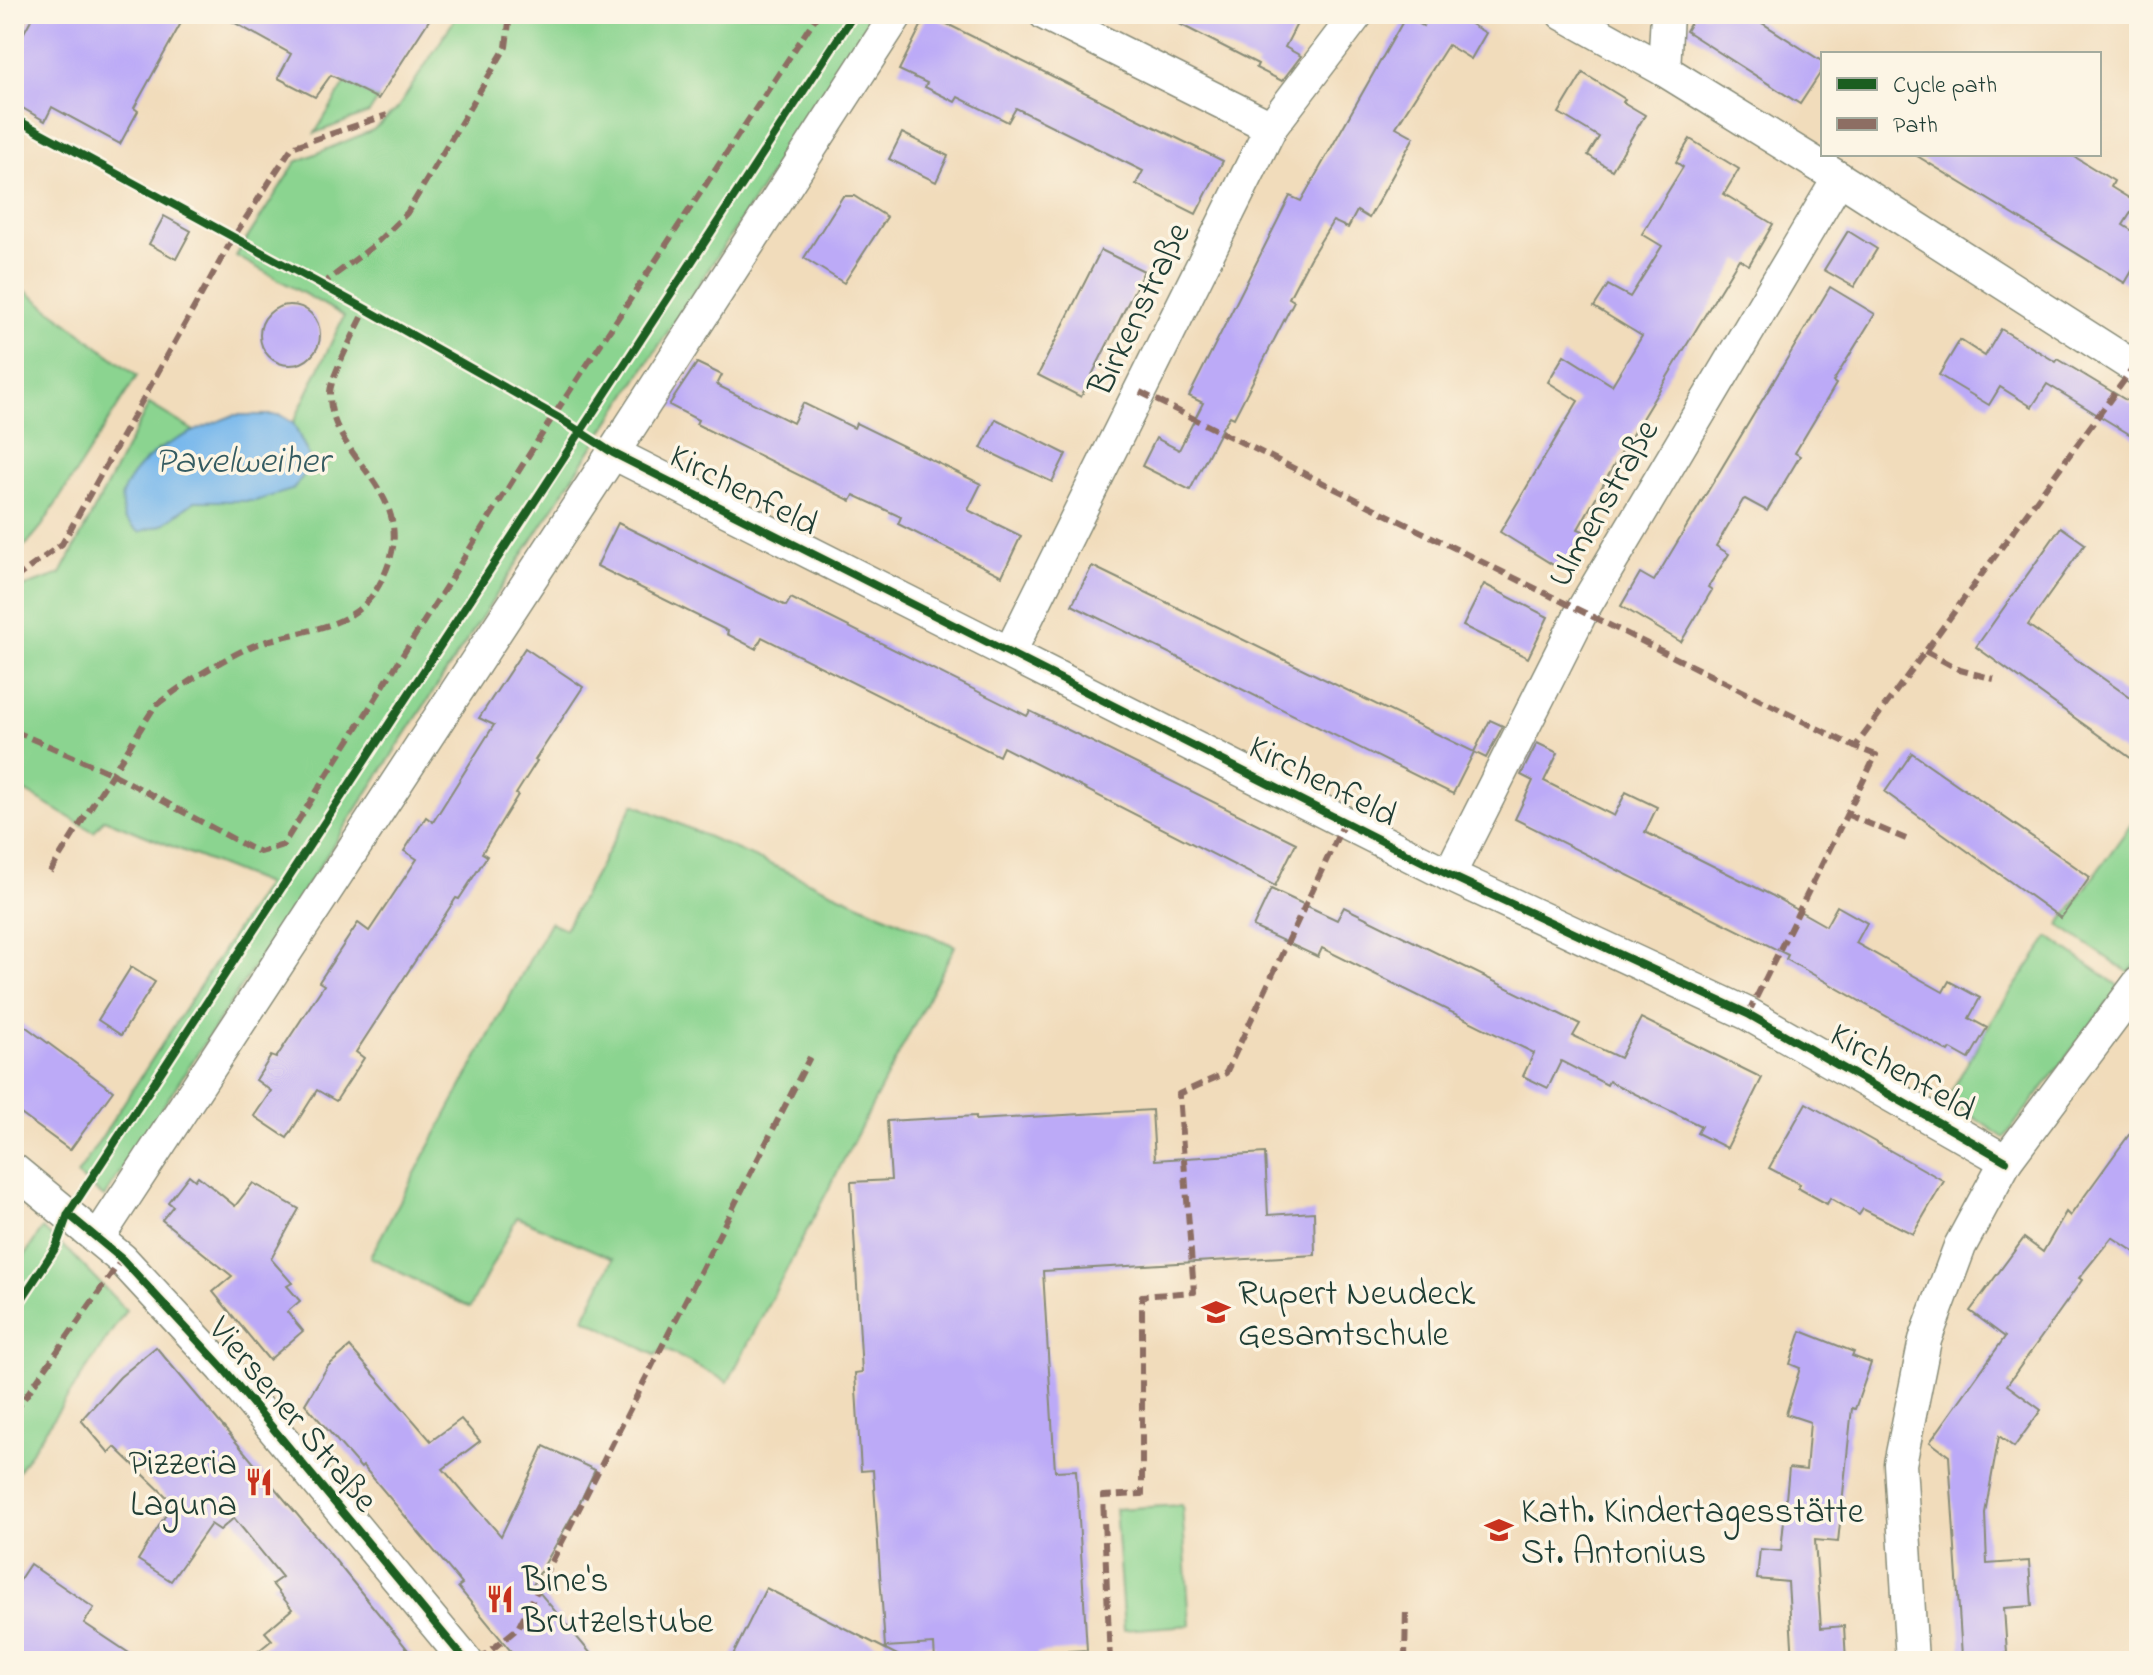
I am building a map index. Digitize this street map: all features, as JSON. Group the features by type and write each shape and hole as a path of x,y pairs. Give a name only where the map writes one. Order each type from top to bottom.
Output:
{"street":[{"path":"98,1238 897,14"},
{"path":"1045,14 1271,127"},
{"name":"Birkenstraße","path":"1010,652 1271,127 1357,14"},
{"path":"1563,14 1664,70 1839,178 2139,370"},
{"path":"1664,70 1667,14"},
{"name":"Ulmenstraße","path":"1449,875 1582,611 1839,178"},
{"name":"Kirchenfeld","path":"613,453 1449,875 1748,1014 2006,1161"},
{"path":"1912,1661 1900,1464 1925,1340 1960,1246 2006,1161 2139,983"},
{"name":"Viersener Straße","path":"14,1170 122,1259 223,1368 466,1661"}],"green space":[{"path":"454,14 875,14 104,1197 77,1175 266,884 104,819 94,832 14,785 14,590 61,574 149,404 194,431 157,450 162,525 195,501 255,501 310,458 293,423 344,316 236,256 296,162 373,130 397,109 453,22"},
{"path":"346,82 378,99 369,113 315,133"},
{"path":"14,282 137,376 42,526 27,544 14,552"},
{"path":"634,804 955,946 728,1382 664,1349 655,1355 584,1318 613,1259 517,1217 470,1308 370,1257 550,922 565,929"},
{"path":"2139,813 2139,960 2129,973 2059,925"},
{"path":"2049,937 2120,987 2004,1138 1947,1099 1993,1018"},
{"path":"42,1229 70,1252 126,1310 14,1477 14,1272"},
{"path":"1182,1505 1190,1625 1124,1630 1115,1509"}],"water":[{"name":"Pavelweiher","path":"234,415 280,415 293,423 310,458 307,471 292,490 255,501 195,501 162,525 139,532 124,519 122,494 141,465 169,444"}],"building":[{"path":"34,14 186,14 134,108 138,111 120,144 52,107 45,121 14,103 14,51"},
{"path":"219,14 433,14 378,99 331,75 315,97 278,78 291,54"},
{"path":"927,14 1223,161 1196,214 1136,184 1143,171 1016,108 1008,122 958,97 955,102 925,87 927,83 899,70"},
{"path":"1160,14 1302,14 1285,47 1301,56 1282,81 1256,68 1258,64"},
{"path":"1429,14 1453,14 1486,33 1471,59 1448,45 1396,127 1414,137 1369,218 1357,211 1348,228 1333,221 1289,298 1294,301 1234,418 1230,416 1222,428 1190,490 1142,466 1156,438 1179,450 1203,403 1189,396 1290,196 1301,201 1406,16 1423,26"},
{"path":"1696,14 1748,14 1821,61 1821,72 1800,104 1686,31"},
{"path":"1583,73 1645,115 1612,170 1588,155 1599,137 1559,113"},
{"path":"902,133 948,156 936,182 889,159"},
{"path":"1690,139 1739,169 1724,194 1773,224 1749,265 1739,259 1624,448 1578,529 1586,532 1563,571 1500,532 1578,401 1548,382 1564,355 1612,385 1642,336 1594,307 1608,285 1630,297 1662,246 1642,234 1683,167 1676,162"},
{"path":"1917,156 2073,156 2114,181 2111,187 2137,203 2123,225 2139,235 2139,259 2125,283"},
{"path":"843,196 854,196 887,217 844,283 804,258"},
{"path":"164,216 191,231 176,259 149,244"},
{"path":"1848,231 1877,249 1854,287 1824,270"},
{"path":"1101,250 1144,271 1081,397 1038,375"},
{"path":"1830,287 1875,314 1833,382 1836,384 1795,453 1800,456 1767,511 1743,500 1716,546 1729,554 1708,587 1712,590 1681,642 1621,606 1640,573 1654,581"},
{"path":"290,305 302,307 311,314 318,323 318,347 311,356 302,363 290,365 278,363 269,356 262,347 260,335 262,323 269,314 278,307"},
{"path":"2001,329 2139,408 2139,440 2047,384 2032,407 2000,387 1989,405 1939,375 1960,340 1985,356"},
{"path":"697,363 722,375 717,385 793,423 803,403 854,428 856,423 981,484 968,510 1021,536 1002,576 898,524 901,517 854,495 851,501 696,424 698,420 669,405"},
{"path":"996,419 1066,454 1052,482 981,448"},
{"path":"618,523 786,606 791,598 1027,716 1030,711 1296,843 1275,886 1003,747 999,756 762,637 756,649 727,634 728,631 597,566"},
{"path":"2061,527 2085,544 2028,625 2139,704 2139,764 1976,647"},
{"path":"1092,566 1474,752 1453,794 1072,605"},
{"path":"1484,584 1548,617 1528,658 1463,626"},
{"path":"525,648 583,687 535,760 518,795 482,853 487,856 459,899 456,898 356,1052 364,1058 336,1101 317,1090 287,1138 254,1116 271,1091 256,1080 271,1056 276,1058 324,985 319,982 358,923 369,931 417,859 404,851 426,817 433,822 494,725 479,718"},
{"path":"1490,720 1503,726 1486,758 1474,752"},
{"path":"1537,743 1558,753 1544,781 1614,816 1626,792 1657,807 1645,832 1826,926 1837,906 1867,923 1856,943 1943,992 1949,981 1980,998 1969,1018 1987,1028 1969,1059 1951,1049 1949,1052 1786,959 1788,955 1515,819 1533,781 1521,775"},
{"path":"1912,753 2090,877 2061,918 1885,792"},
{"path":"1271,889 1337,920 1344,907 1580,1024 1573,1036 1620,1058 1641,1018 1762,1078 1727,1148 1697,1133 1701,1126 1561,1061 1548,1088 1523,1076 1534,1053 1322,948 1318,957 1253,927"},
{"path":"131,967 155,982 121,1035 98,1020"},
{"path":"14,1018 113,1091 70,1150 14,1109"},
{"path":"1806,1103 1944,1181 1913,1234 1863,1209 1859,1215 1830,1198 1827,1204 1798,1188 1800,1184 1769,1168"},
{"path":"1152,1110 1155,1160 1265,1153 1268,1215 1314,1212 1315,1255 1043,1271 1055,1471 1076,1470 1087,1650 1037,1653 1037,1658 935,1661 934,1644 885,1647 873,1470 861,1471 855,1373 862,1372 851,1182 891,1180 887,1121 976,1116 976,1120"},
{"path":"2139,1121 2139,1255 2112,1237 2079,1278 2082,1280 2007,1385 2041,1410 2014,1447 1999,1436 1985,1513 1987,1564 2029,1561 2032,1606 2004,1608 2007,1653 1962,1656 1949,1456 1930,1442 2005,1337 1970,1311 2024,1238 2043,1252 2066,1212 2070,1216"},
{"path":"189,1175 195,1180 198,1176 235,1206 253,1183 299,1209 271,1259 292,1283 287,1286 300,1301 287,1312 303,1331 269,1360 213,1292 232,1276 162,1220 173,1206 168,1202"},
{"path":"1801,1331 1854,1352 1852,1356 1871,1363 1855,1409 1852,1408 1838,1542 1815,1540 1821,1628 1844,1626 1846,1661 1793,1661 1788,1582 1757,1579 1760,1549 1781,1551 1789,1468 1806,1470 1810,1422 1786,1414 1800,1368 1790,1364"},
{"path":"156,1347 417,1661 246,1661 272,1640 265,1632 292,1609 272,1584 282,1577 234,1518 220,1530 211,1524 171,1581 138,1560 173,1503 115,1447 109,1453 81,1420 120,1377"},
{"path":"350,1347 431,1441 461,1419 480,1441 443,1469 501,1536 544,1446 595,1470 533,1585 597,1661 519,1661 458,1587 462,1584 363,1466 361,1468 305,1404 328,1366"},
{"path":"30,1564 94,1608 84,1623 141,1661 14,1661 14,1588"},
{"path":"766,1588 909,1661 730,1661"}],"marked path":[{"path":"320,286 372,247 407,213 506,47 510,14"},
{"path":"14,731 113,774 248,847 260,852 283,845 554,415 818,14"},
{"path":"14,579 62,544 233,238 292,147 387,115"},
{"path":"50,872 155,706 200,674 248,648 345,618 359,609 379,586 392,553 393,524 387,504 340,433 330,393 339,364 366,309"},
{"path":"1748,1014 1876,755 1855,747 2134,367"},
{"path":"1140,392 1855,747"},
{"path":"1925,651 1960,670 1994,679"},
{"path":"1846,814 1906,839"},
{"path":"1110,1661 1103,1496 1142,1494 1142,1296 1194,1292 1179,1094 1226,1073 1345,821"},
{"path":"478,1661 518,1628 810,1057"},
{"path":"14,1413 122,1259"},
{"path":"1405,1661 1406,1607"}],"cycle path":[{"path":"14,1311 56,1247 68,1214 854,14"},
{"path":"14,118 366,309 559,418 613,453 1449,875 1748,1014 2006,1161"},
{"path":"68,1214 122,1259 223,1368 466,1661"}],"place":[{"name":"Rupert Neudeck Gesamtschule","path":"1216,1312"},
{"name":"Pizzeria Laguna","path":"259,1482"},
{"name":"Kath. Kindertagesstätte St. Antonius","path":"1499,1530"},
{"name":"Bine's Brutzelstube","path":"500,1599"}]}
